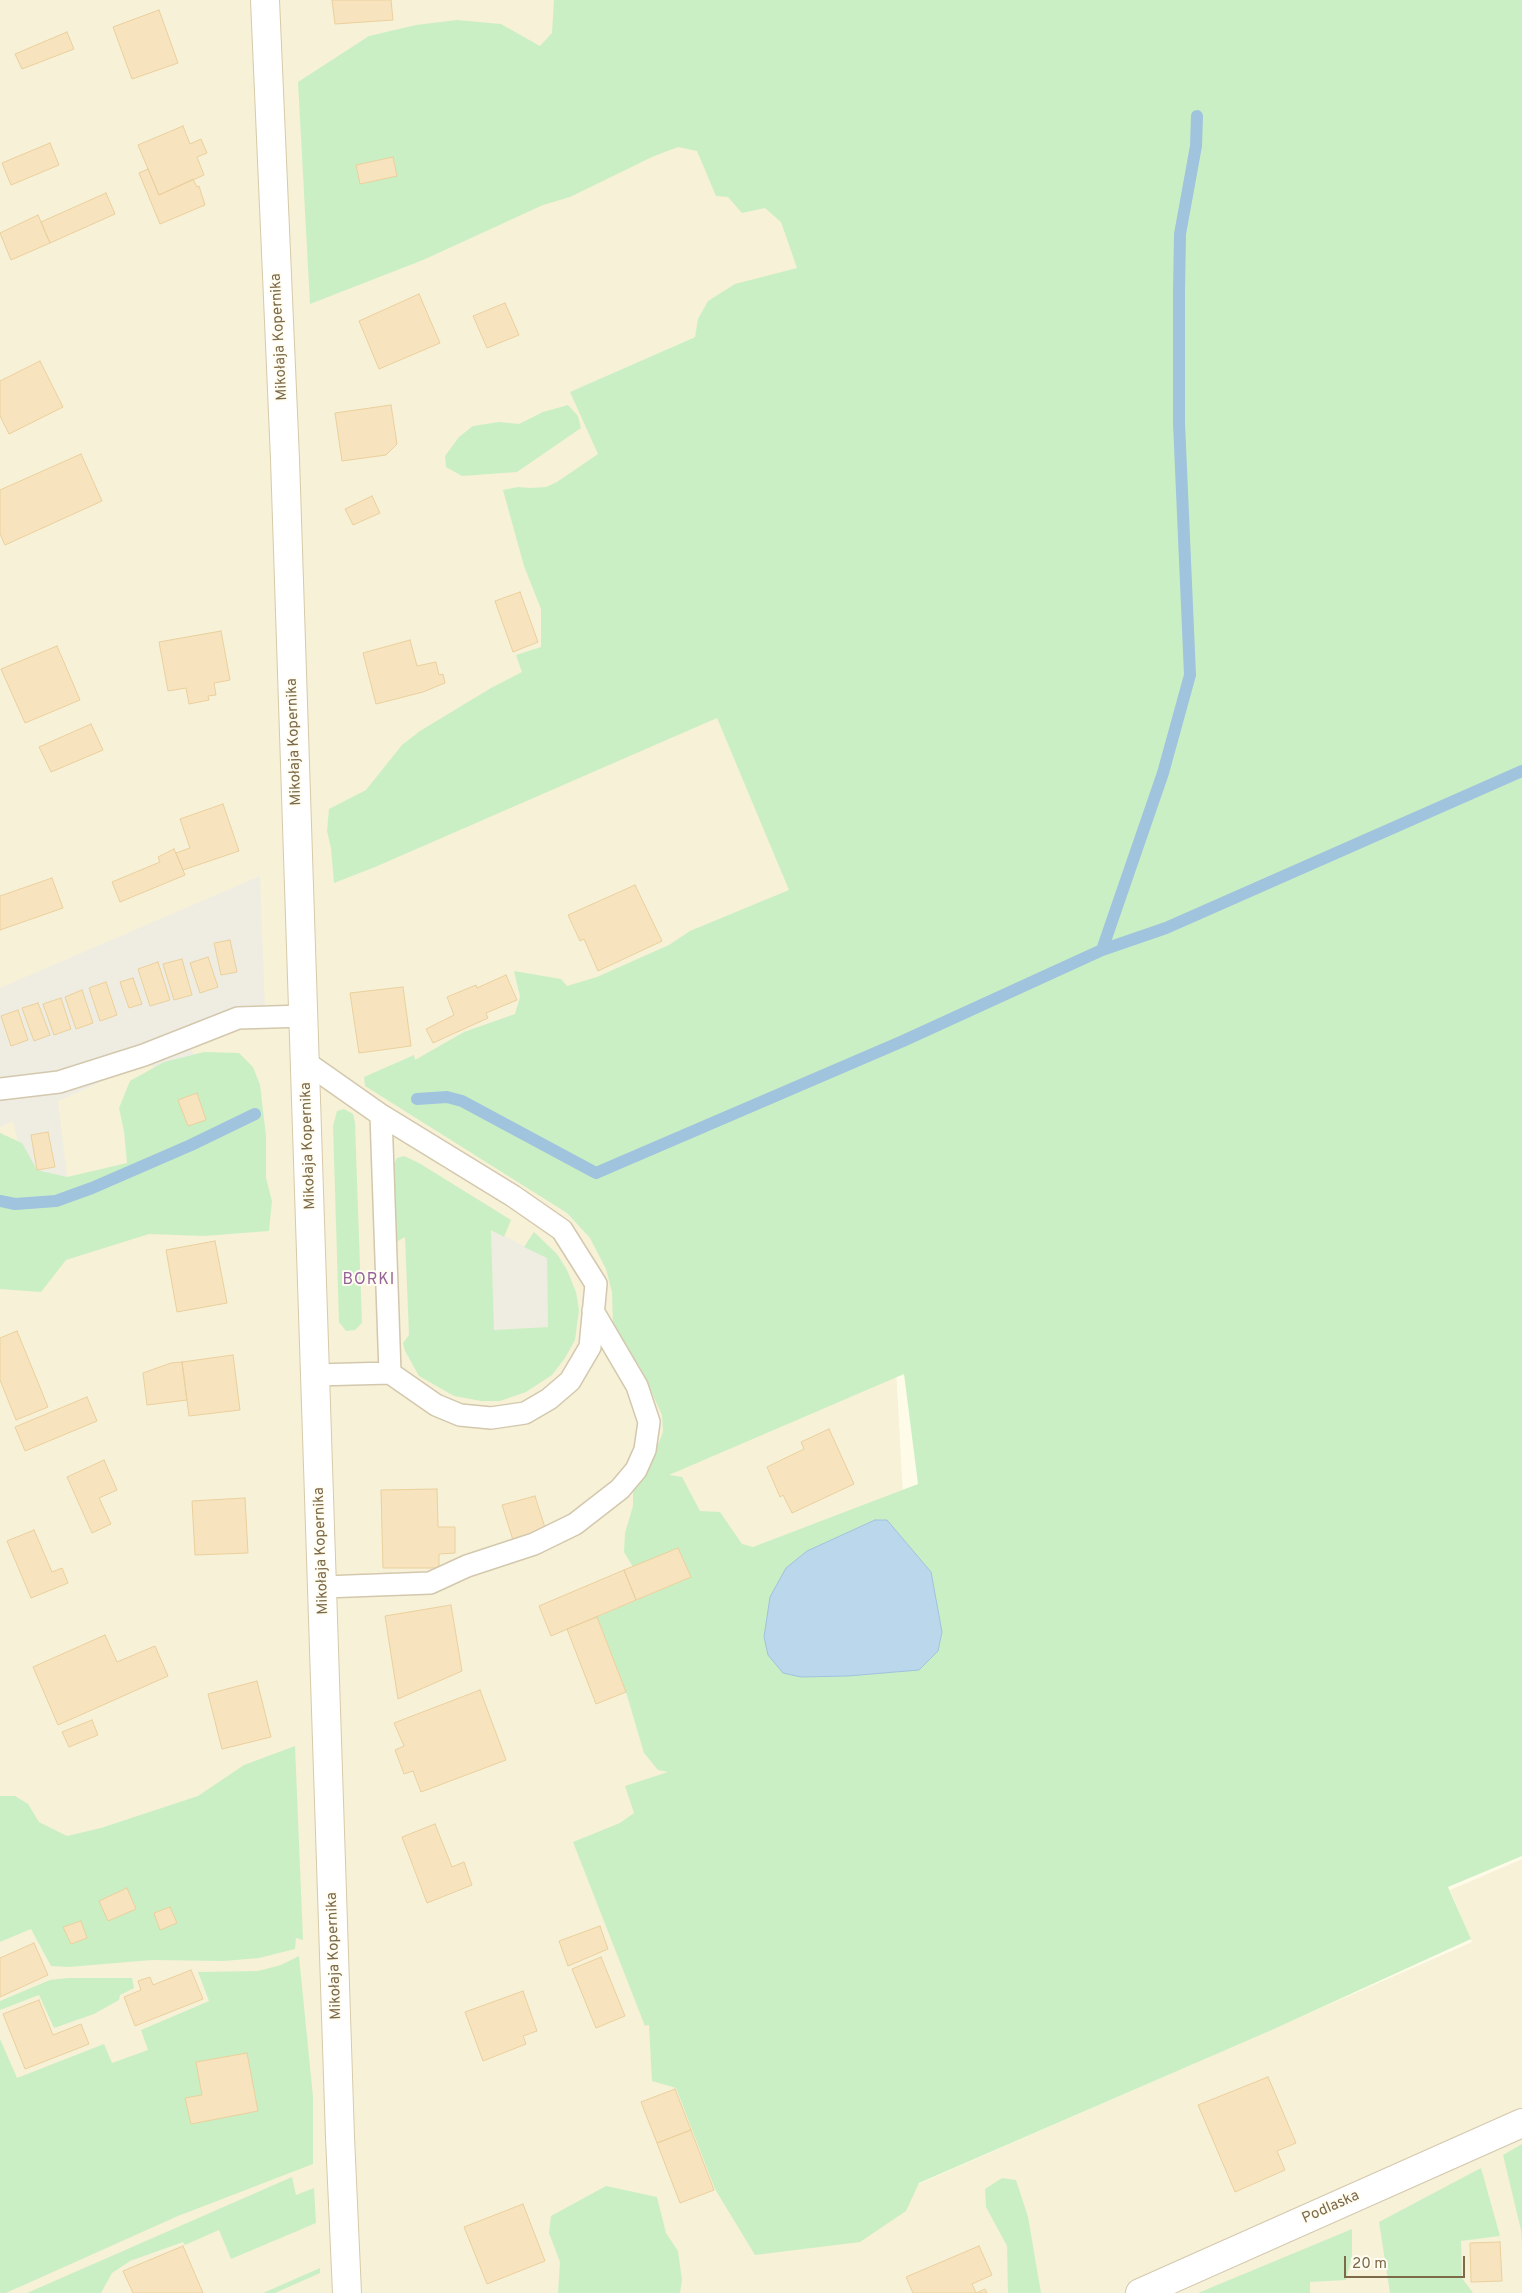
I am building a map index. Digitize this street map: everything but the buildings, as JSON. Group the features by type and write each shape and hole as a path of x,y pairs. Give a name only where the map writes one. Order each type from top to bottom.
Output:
{"street":[{"name":"Mikołaja Kopernika","path":"264,0 285,459 305,1016 315,1375 324,1587 340,2137 347,2293"},
{"name":"Podlaska","path":"1140,2293 1522,2123"}],"lane":[{"path":"0,1089 59,1082 144,1055 238,1018 305,1016"},
{"path":"306,1063 381,1115 513,1196 562,1230 596,1284 590,1346 570,1381 549,1399 525,1413 491,1418 460,1415 436,1405 390,1373 315,1375"},
{"path":"381,1115 390,1373"},
{"path":"324,1587 430,1583 467,1566 534,1544 575,1524 620,1489 636,1470 645,1450 649,1422 638,1386 594,1311"}],"shaded area":[{"path":"0,0 661,0 792,186 829,277 571,392 717,718 790,890 895,1350 913,1677 756,2255 1472,1942 1450,1890 1522,1859 1522,2293 0,2293"},
{"path":"260,876 265,1012 190,1045 217,1122 183,1138 150,1060 58,1101 67,1177 29,1185 13,1121 0,1127 0,988"},
{"path":"491,1229 547,1258 548,1327 494,1330"}],"green space":[{"path":"554,0 1522,0 1522,1856 1448,1887 1471,1939 1274,2029 919,2183 906,2211 860,2242 755,2255 715,2189 676,2088 652,2081 649,2025 645,2026 573,1842 620,1823 634,1813 625,1786 668,1772 658,1770 644,1753 626,1692 597,1617 691,1577 678,1548 633,1567 624,1552 625,1533 633,1506 633,1490 652,1460 663,1432 662,1415 640,1367 613,1328 612,1292 606,1269 590,1238 567,1213 365,1086 364,1077 414,1055 415,1060 464,1032 515,1014 520,997 514,971 561,979 567,986 597,977 669,945 690,931 789,890 717,718 375,867 334,883 331,848 327,831 329,809 366,790 402,745 420,731 491,688 522,672 516,655 541,647 541,609 524,566 503,490 518,487 546,487 557,482 598,454 570,392 695,337 698,319 708,301 735,284 797,268 781,222 765,208 742,213 728,197 716,196 697,151 678,147 652,157 570,197 543,205 423,260 310,304 298,82 369,36 416,25 457,20 501,24 540,46 552,33","holes":["904,1374 918,1484 753,1547 742,1544 720,1512 700,1511 682,1477 669,1475"]},
{"path":"568,405 578,416 581,428 517,472 462,476 446,467 445,456 459,437 473,426 499,422 519,424 543,412"},
{"path":"204,1052 239,1053 253,1067 260,1085 266,1136 266,1178 272,1201 269,1231 204,1236 149,1234 66,1260 41,1292 0,1289 0,1133 22,1143 37,1170 67,1177 127,1163 124,1131 119,1108 130,1081 164,1062"},
{"path":"344,1109 353,1114 355,1123 362,1323 355,1330 346,1331 339,1322 333,1126 337,1111"},
{"path":"404,1156 419,1163 511,1220 504,1237 491,1230 494,1330 548,1327 547,1258 524,1247 534,1232 557,1254 567,1270 576,1292 579,1310 575,1340 565,1358 552,1375 526,1392 500,1401 481,1401 454,1396 419,1376 405,1351 403,1343 409,1335 405,1237 396,1242 391,1170 397,1158"},
{"path":"295,1746 303,1940 296,1938 295,1949 259,1958 224,1961 152,1960 69,1967 51,1966 31,1929 0,1942 0,1796 15,1796 28,1804 39,1822 67,1836 101,1828 198,1796 244,1765"},
{"path":"299,1956 313,2097 313,2164 178,2216 6,2293 0,2293 0,2039 17,2078 104,2044 112,2063 148,2050 141,2030 209,2001 198,1972 258,1971 281,1965"},
{"path":"68,1978 132,1978 134,1988 120,1995 119,2000 94,2014 54,2028 39,1995 0,2010 0,2001 50,1980"},
{"path":"1522,2144 1522,2243 1521,2230 1503,2155"},
{"path":"1481,2168 1500,2236 1461,2241 1462,2278 1473,2293 1390,2293 1379,2222"},
{"path":"292,2177 296,2195 314,2188 316,2223 231,2259 219,2230 185,2245 183,2242 130,2261 112,2273 101,2293 27,2293"},
{"path":"1002,2178 1016,2180 1028,2217 1041,2293 1008,2293 1007,2246 986,2207 985,2189"},
{"path":"606,2186 657,2197 666,2233 678,2251 682,2280 680,2293 558,2293 560,2262 549,2233 551,2216"},
{"path":"1352,2229 1352,2256 1346,2280 1310,2282 1310,2293 1198,2293"},
{"path":"320,2268 320,2273 275,2293 263,2293"}],"water":[{"path":"875,1520 887,1520 931,1572 942,1632 938,1651 919,1670 848,1676 801,1677 783,1673 768,1655 764,1637 770,1597 786,1568 807,1551"}],"waterway":[{"path":"1102,950 1163,773 1190,675 1179,423 1179,291 1180,234 1196,146 1197,116"},
{"path":"417,1099 447,1097 462,1101 596,1173 903,1041 1102,950 1166,928 1522,771"},
{"path":"0,1201 15,1204 56,1201 92,1188 191,1145 255,1114"}],"district":[{"name":"BORKI","path":"369,1281"}]}
